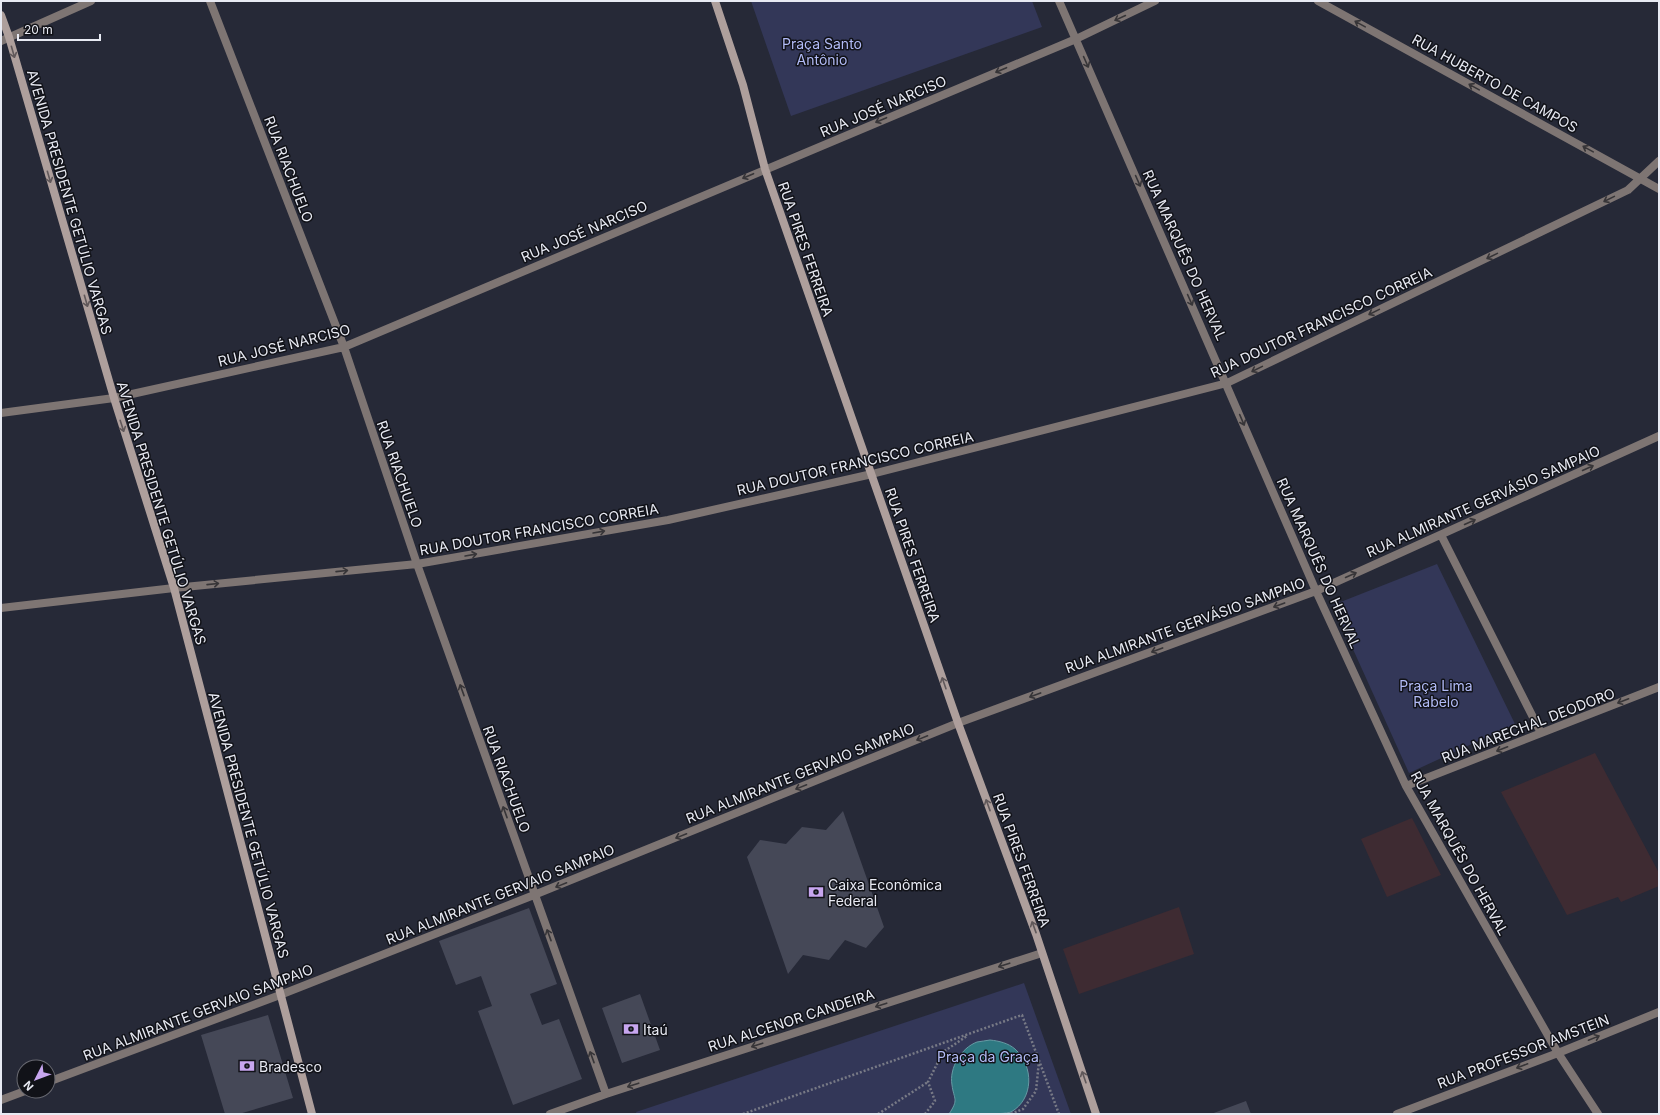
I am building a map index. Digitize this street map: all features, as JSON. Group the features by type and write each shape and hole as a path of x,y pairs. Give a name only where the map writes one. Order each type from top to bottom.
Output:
{"main road":[{"name":"RUA PIRES FERREIRA","path":"715,1 743,85 765,169 958,723 1036,934 1096,1114"},
{"name":"AVENIDA PRESIDENTE GETÚLIO VARGAS","path":"1,15 9,37 114,398 174,588 312,1114"}],"street":[{"path":"1,41 91,1"},
{"name":"RUA RIACHUELO","path":"210,1 344,347 417,564 534,896 606,1094"},
{"name":"RUA MARQUÊS DO HERVAL","path":"1059,1 1316,591 1406,786 1558,1052 1598,1114"},
{"name":"RUA JOSÉ NARCISO","path":"1,413 114,398 344,347 1076,39 1155,1"},
{"name":"RUA HUBERTO DE CAMPOS","path":"1318,1 1659,189"},
{"name":"RUA DOUTOR FRANCISCO CORREIA","path":"1,608 174,588 417,564 668,520 872,474 1226,383 1628,190 1659,161"},
{"name":"RUA ALMIRANTE GERVÁSIO SAMPAIO","path":"958,723 1316,591 1659,436"},
{"path":"1441,535 1541,733"},
{"name":"RUA MARECHAL DEODORO","path":"1406,786 1659,687"},
{"name":"RUA ALMIRANTE GERVAIO SAMPAIO","path":"56,1079 280,995 534,896 958,723"},
{"name":"RUA ALCENOR CANDEIRA","path":"550,1114 606,1094 1042,953"},
{"name":"RUA PROFESSOR AMSTEIN","path":"1397,1114 1659,1012"},
{"path":"1,1100 16,1094"}],"path":[{"path":"743,1114 751,1113 1022,1015 1059,1114"},
{"path":"878,1114 928,1082 943,1052 971,1033"},
{"path":"1011,1114 1023,1109 1036,1091 1039,1059"},
{"path":"925,1114 935,1102 928,1082"}],"shaded area":[{"path":"1595,753 1659,873 1659,886 1621,902 1618,897 1567,915 1501,792"},
{"path":"1412,818 1441,875 1387,897 1361,839"},
{"path":"1179,907 1194,954 1079,994 1063,949"},
{"path":"990,1040 1009,1045 1015,1049 1026,1064 1029,1082 1024,1099 1019,1106 1007,1113 949,1114 955,1102 952,1085 952,1072 957,1059 971,1045 977,1042"}],"green space":[{"name":"Praça Santo Antônio","path":"751,1 1032,1 1042,27 791,116"},
{"name":"Praça Lima Rabelo","path":"1437,564 1515,724 1409,773 1333,605"},
{"name":"Praça da Graça","path":"1024,983 1071,1114 637,1114 636,1112"}],"building":[{"name":"Caixa Econômica Federal","path":"843,811 884,927 866,948 845,940 829,960 803,955 788,974 747,857 760,840 786,844 802,827 826,830"},
{"path":"529,908 557,984 530,994 542,1025 559,1019 582,1079 513,1105 478,1011 492,1006 481,976 456,985 439,941"},
{"name":"Itaú","path":"640,994 660,1050 622,1063 602,1008"},
{"name":"Bradesco","path":"268,1015 293,1098 239,1114 225,1114 201,1035"},
{"path":"1246,1101 1251,1114 1211,1114"}],"place":[{"name":"Caixa Econômica Federal","path":"816,892"},
{"name":"Itaú","path":"631,1029"},
{"name":"Bradesco","path":"247,1066"}]}
